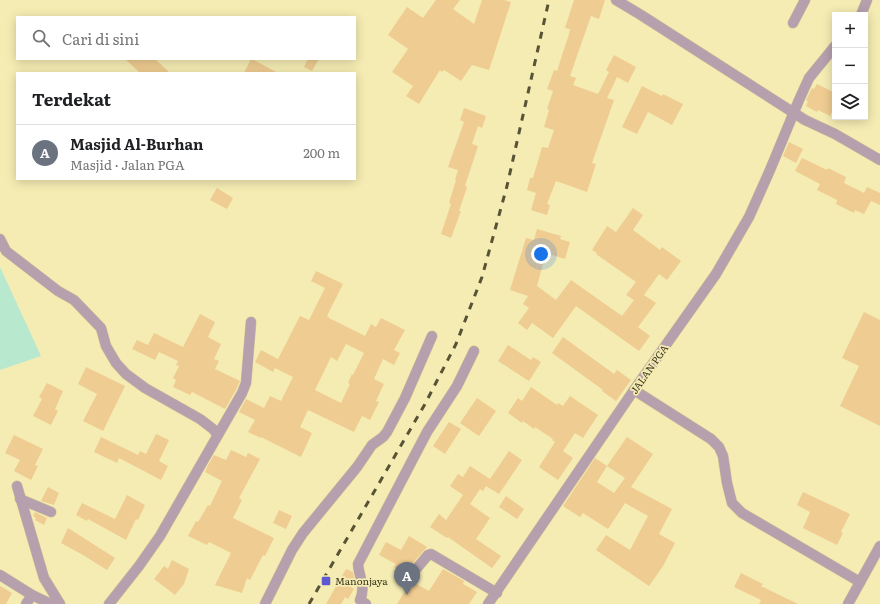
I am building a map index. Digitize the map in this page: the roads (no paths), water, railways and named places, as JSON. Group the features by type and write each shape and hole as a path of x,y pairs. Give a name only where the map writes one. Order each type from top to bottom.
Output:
{"street":[{"path":"616,0 641,15 792,118 835,134 880,160"},
{"path":"793,22 805,0"},
{"path":"862,12 867,0"},
{"name":"JALAN PGA","path":"488,604 497,593 634,390 716,274 750,217 810,78 833,48"},
{"path":"0,239 6,251 58,291 74,300 101,328 109,351 116,363 126,374 145,388 200,419 217,434"},
{"path":"109,604 160,536 217,434 242,393 246,383 251,322"},
{"path":"265,604 292,550 303,533 357,467 372,445 387,432 405,398 432,336"},
{"path":"361,603 363,594 358,564 427,432 457,386 474,352"},
{"path":"634,390 711,439 719,447 732,504 742,512 860,582"},
{"path":"17,486 44,578 60,604"},
{"path":"20,499 51,512"},
{"path":"848,604 880,546"},
{"path":"417,568 428,555 431,554 497,593"},
{"path":"0,575 32,595 51,604"},
{"path":"26,604 32,595"}],"railway":[{"path":"309,604 425,404 456,344 482,277 507,186 549,0"}],"place":[{"name":"Manonjaya","path":"326,581"},
{"name":"Masjid Al-Burhan","path":"407,595"}]}
